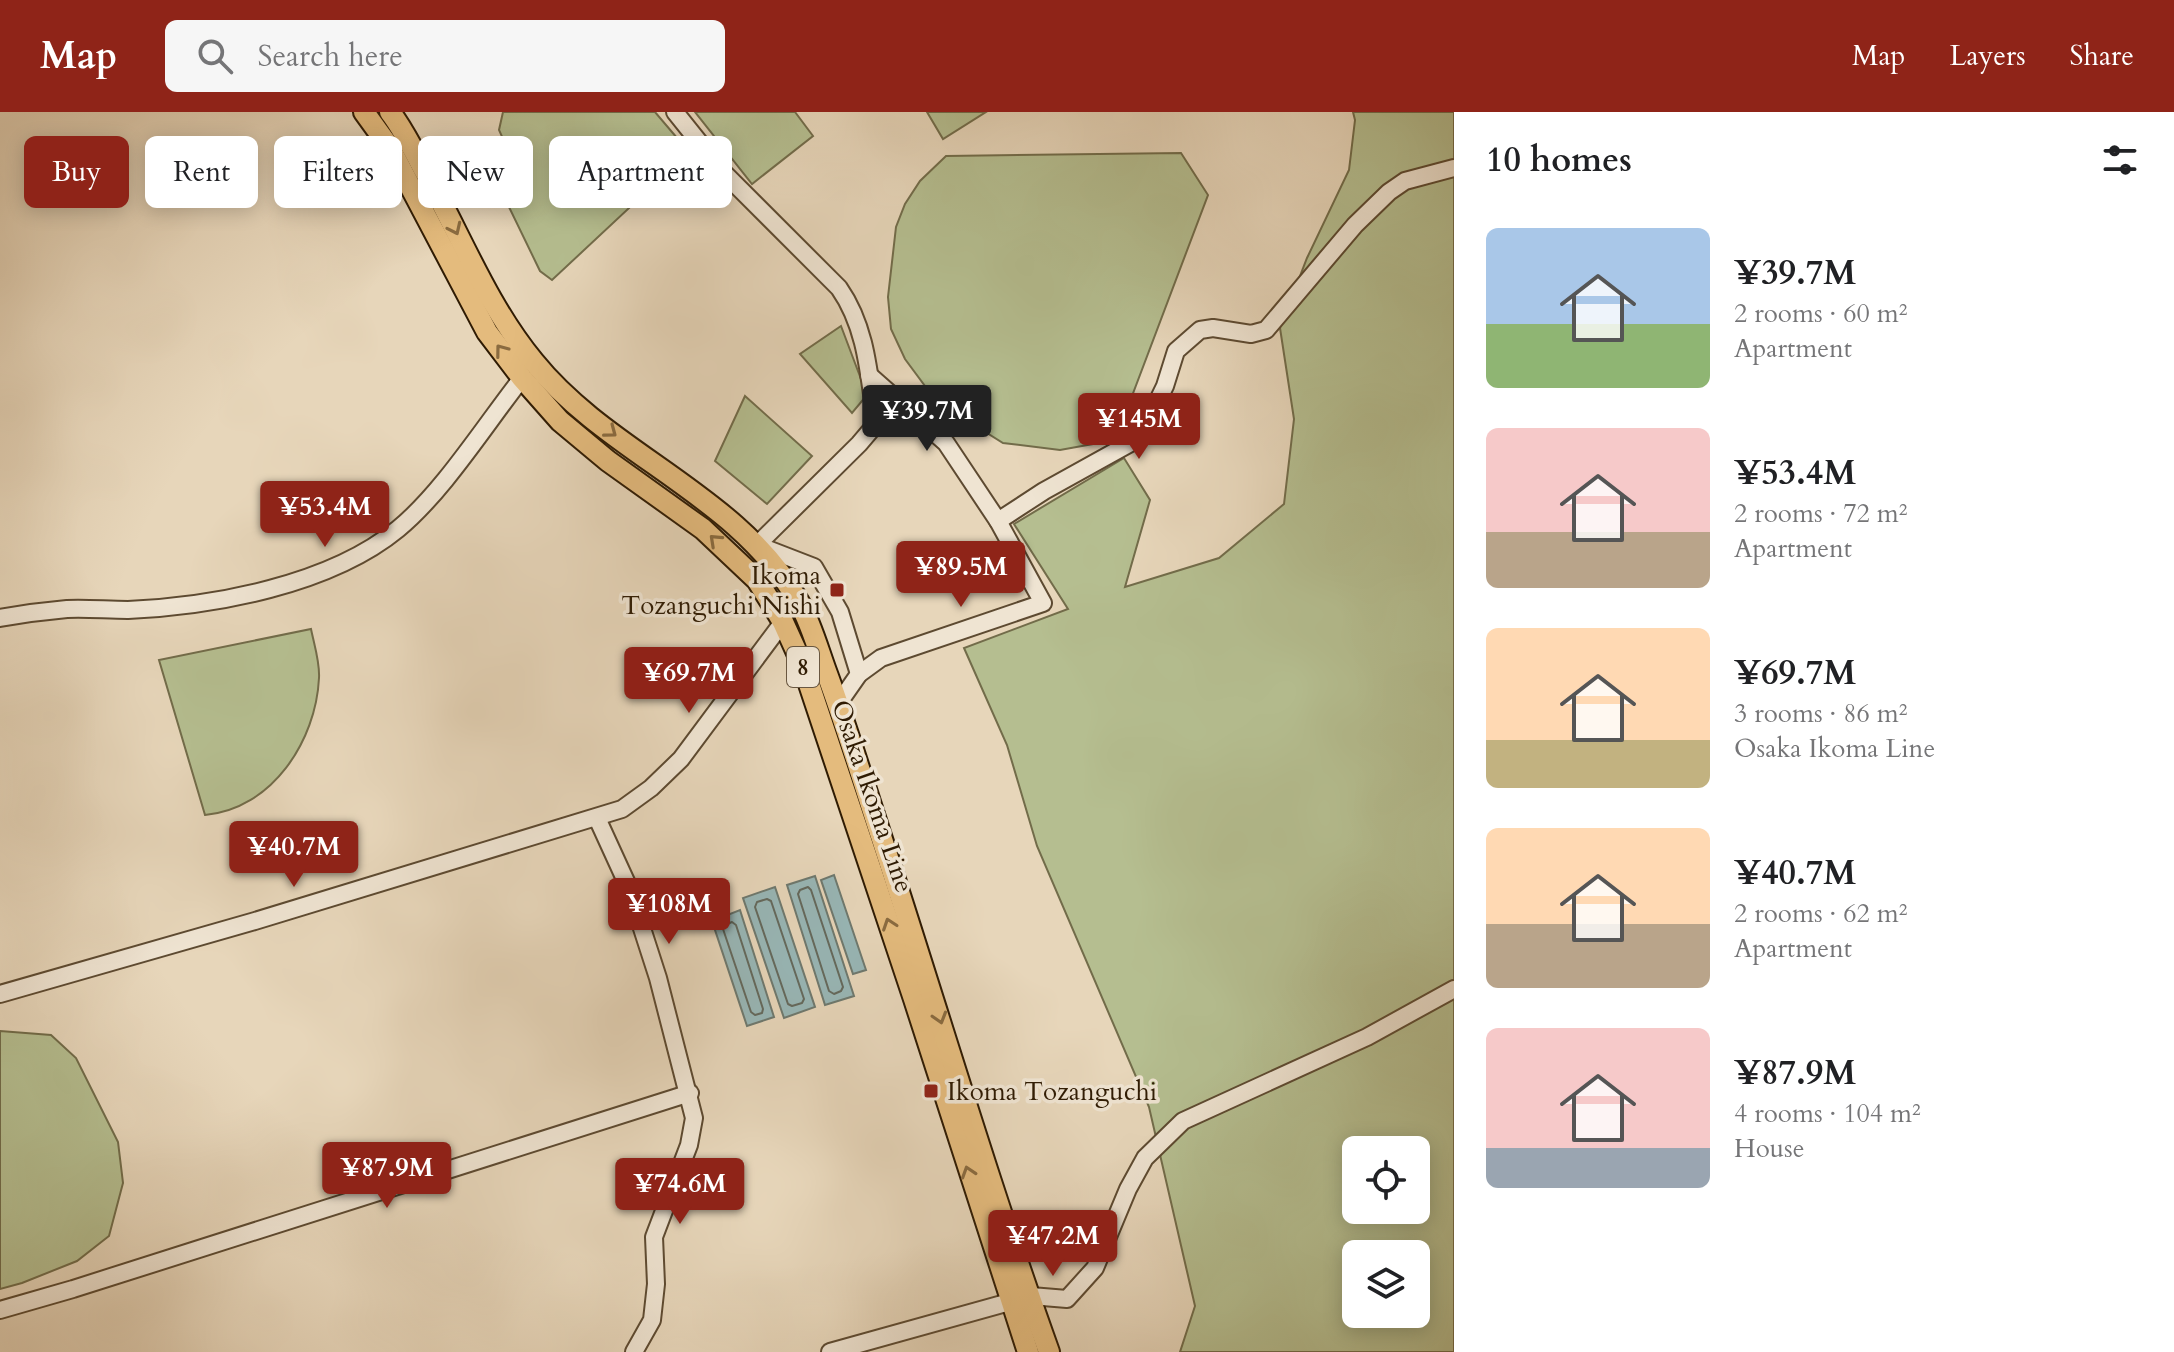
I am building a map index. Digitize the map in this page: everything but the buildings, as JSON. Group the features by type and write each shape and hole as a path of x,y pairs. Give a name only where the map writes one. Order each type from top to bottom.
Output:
{"main road":[{"name":"Osaka Ikoma Line","path":"364,112 390,148 487,332 522,378 560,421 608,461 703,529 757,580 783,622 803,666 1028,1352"},
{"name":"Osaka Ikoma Line","path":"390,112 438,193 477,277 534,364 577,407 715,509 757,545 772,561 801,605 838,704 1013,1249 1049,1347"}],"street":[{"path":"675,112 723,172 839,288 852,307 863,338 876,424 757,545 814,567 840,612 859,674"},
{"path":"998,521 1044,491 1136,440 1165,386 1176,351 1200,330 1213,328 1251,334 1266,330 1355,225 1389,192 1405,181 1454,168"},
{"path":"838,704 859,674 881,658 1043,603 998,521 946,443 869,375"},
{"path":"0,618 69,609 129,610 242,597 331,568 370,549 426,502 522,378"},
{"path":"0,994 255,921 622,809 651,788 681,759 783,622"},
{"path":"597,818 629,888 658,978 694,1118 689,1145 654,1237 656,1284 652,1320 634,1352"},
{"path":"830,1352 1031,1296 1067,1299 1095,1268 1128,1189 1145,1158 1183,1121 1367,1037 1454,989"},
{"path":"0,1310 690,1093"}],"green space":[{"path":"503,112 655,112 675,136 549,136 549,208 629,208 552,280 540,271 509,208 533,208 533,136 502,136 499,130"},
{"path":"695,112 795,112 813,136 752,184 732,159 732,136 714,136"},
{"path":"927,112 986,112 943,139"},
{"path":"1353,112 1454,112 1454,1352 1180,1352 1195,1306 1149,1107 1037,846 1007,745 964,648 1068,609 1014,524 1124,458 1150,500 1125,587 1219,558 1284,504 1294,419 1280,328 1307,258 1349,170 1355,120"},
{"path":"1181,153 1208,195 1118,433 1093,444 1060,450 1003,443 952,411 928,390 905,359 891,329 888,297 896,227 905,204 920,181 946,156"},
{"path":"841,326 867,395 852,413 800,354"},
{"path":"745,396 812,456 767,504 715,461"},
{"path":"311,629 319,678 316,702 299,747 270,786 251,800 229,810 205,815 159,660"},
{"path":"0,1031 51,1035 76,1058 118,1142 123,1183 109,1236 77,1261 0,1289"}],"water":[{"path":"834,875 866,970 853,974 821,880"},
{"path":"815,876 854,996 825,1005 787,885"},
{"path":"775,887 815,1007 784,1018 743,898"},
{"path":"740,910 774,1017 747,1026 712,921"}],"place":[{"name":"Ikoma Tozanguchi Nishi","path":"837,590"},
{"name":"Ikoma Tozanguchi","path":"931,1091"}]}
